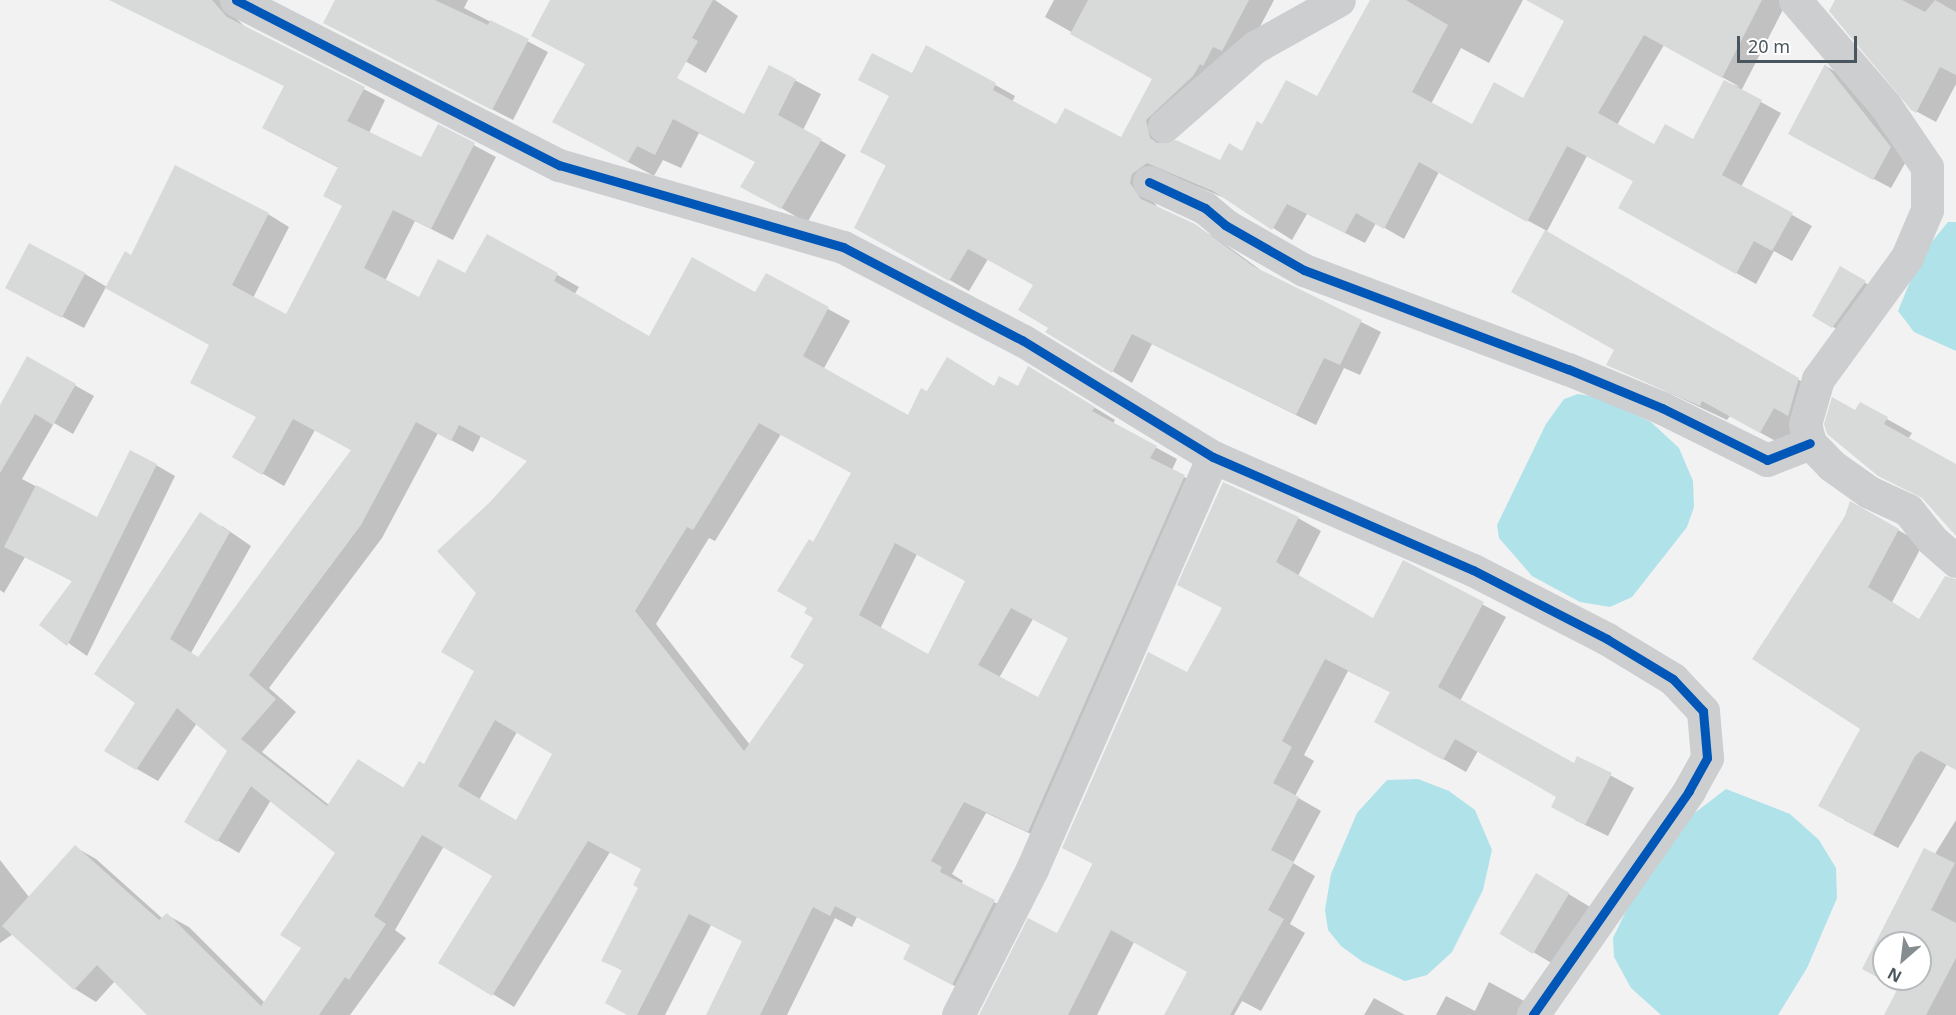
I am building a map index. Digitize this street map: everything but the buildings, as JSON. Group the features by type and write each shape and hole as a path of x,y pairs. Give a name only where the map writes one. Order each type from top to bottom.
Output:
{"street":[{"path":"236,0 559,165 843,247 1022,340 1213,457 1473,570 1607,639 1673,679 1703,711 1707,758 1689,791 1533,1015"},
{"path":"1164,126 1255,47 1339,0"},
{"path":"1795,0 1885,105 1927,167 1927,210 1907,257 1818,379 1805,424 1810,443 1832,465 1869,492 1908,510 1932,540 1956,561"},
{"path":"1149,182 1205,208 1225,225 1304,270 1568,369 1662,408 1767,460 1810,443"},
{"path":"958,1015 1032,869 1213,457"}],"water":[{"path":"1948,222 1956,222 1956,351 1914,332 1898,311 1921,255"},
{"path":"1578,394 1596,397 1651,422 1679,448 1693,481 1694,507 1687,527 1632,597 1610,607 1580,602 1532,576 1499,538 1497,525 1546,424 1564,399"},
{"path":"1418,779 1449,791 1475,810 1492,850 1483,890 1452,952 1427,975 1405,981 1363,962 1341,946 1328,930 1325,910 1331,874 1357,813 1387,780"},
{"path":"1726,789 1790,814 1819,840 1836,868 1837,898 1807,968 1778,1015 1661,1015 1631,988 1614,957 1613,938 1639,884 1692,815"}],"cycle path":[{"path":"236,0 559,165 843,247 1022,340 1213,457 1473,570 1607,639 1673,679 1703,711 1707,758 1689,791 1533,1015"},
{"path":"1149,182 1205,208 1225,225 1304,270 1568,369 1662,408 1767,460 1810,443"}]}
